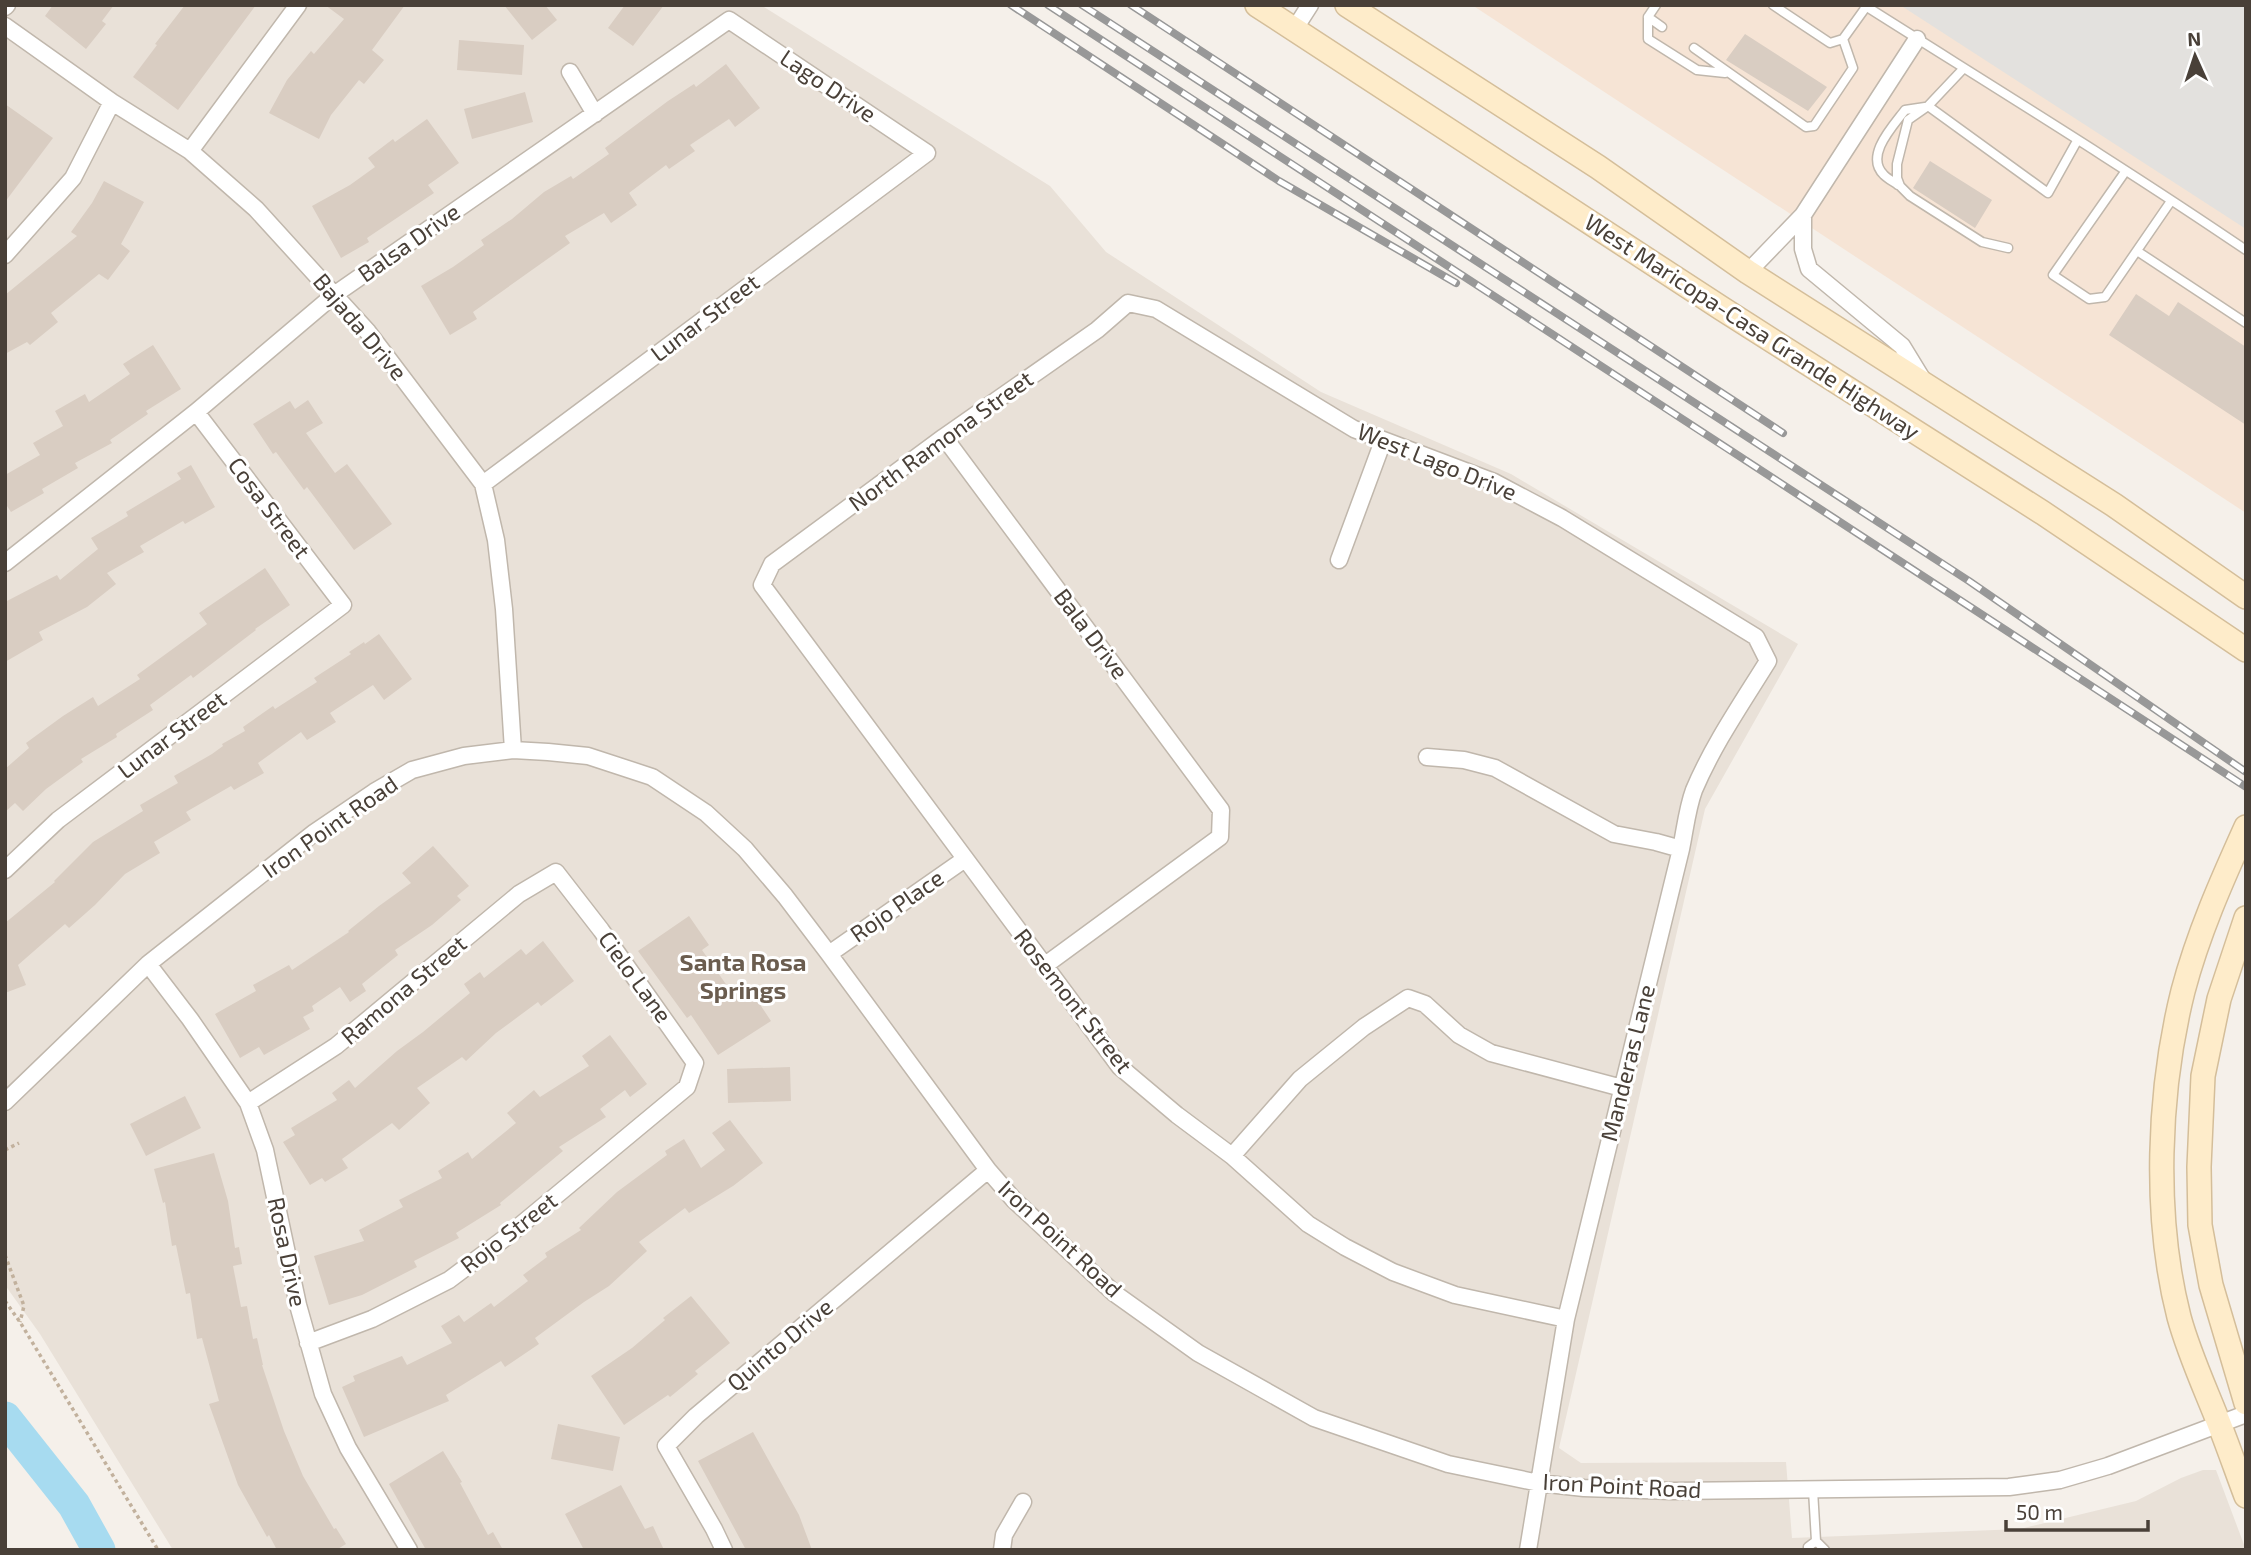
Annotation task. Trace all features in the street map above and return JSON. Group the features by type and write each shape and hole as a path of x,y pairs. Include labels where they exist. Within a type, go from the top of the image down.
{"main road":[{"name":"West Maricopa-Casa Grande Highway","path":"1256,5 1721,309 2043,513 2246,650"},
{"name":"West Maricopa-Casa Grande Highway","path":"1347,5 1598,167 1748,272 2114,505 2246,597"},
{"path":"2246,827 2212,903 2183,989 2166,1072 2162,1195 2167,1254 2179,1317 2246,1496"},
{"path":"2246,918 2219,999 2203,1076 2199,1167 2200,1225 2211,1285 2246,1403"}],"street":[{"path":"190,152 298,5"},
{"path":"1294,30 1310,5"},
{"name":"Balsa Drive","path":"5,564 196,412 334,295 729,20"},
{"name":"Lago Drive","path":"729,20 927,153"},
{"name":"Bajada Drive","path":"5,26 112,102 190,152 256,209 368,332 483,484 496,540 504,609 513,750"},
{"path":"1748,272 1803,215 1917,39"},
{"path":"570,72 595,114"},
{"path":"5,255 73,178 112,102"},
{"name":"Lunar Street","path":"483,484 927,153"},
{"path":"1803,215 1802,248 1810,269 1902,346 1926,385"},
{"name":"North Ramona Street","path":"762,585 772,564 1097,330 1128,303"},
{"name":"West Lago Drive","path":"1128,303 1156,309 1354,429 1494,482 1562,518 1756,638 1768,661"},
{"name":"Cosa Street","path":"196,412 343,605"},
{"name":"Bala Drive","path":"944,438 1221,810 1220,837 1044,966"},
{"path":"1339,560 1383,441"},
{"name":"Rosemont Street","path":"762,585 1120,1067 1177,1115 1233,1156 1308,1224 1345,1247 1393,1272 1455,1295 1566,1320"},
{"name":"Lunar Street","path":"5,870 58,820 343,605"},
{"name":"Manderas Lane","path":"1528,1550 1566,1320 1681,849 1686,818 1694,792 1711,755 1768,661"},
{"name":"Iron Point Road","path":"5,1102 148,964 315,832 374,792 412,770 464,756 513,750 587,756 652,777 706,813 745,849 829,954 988,1170 1014,1200 1114,1293 1198,1353 1314,1418 1448,1464 1539,1483 1584,1488 1672,1491 2009,1487 2060,1480 2108,1466 2246,1414"},
{"path":"1427,757 1464,760 1495,768 1614,834 1681,849"},
{"name":"Rojo Place","path":"829,954 965,859"},
{"name":"Cielo Lane","path":"556,872 601,929 695,1062 687,1087"},
{"name":"Ramona Street","path":"248,1103 336,1046 519,894 556,872"},
{"name":"Rosa Drive","path":"148,964 248,1103 265,1150 308,1343 324,1394 348,1448 409,1550"},
{"path":"1233,1156 1300,1079 1364,1027 1408,998 1425,1004 1459,1035 1491,1053 1622,1088"},
{"name":"Rojo Street","path":"308,1343 372,1318 449,1280 505,1238 687,1087"},
{"name":"Quinto Drive","path":"724,1550 666,1446 696,1416 988,1170"},
{"path":"1002,1550 1004,1535 1023,1502"}],"lane":[{"path":"1656,5 1648,17 1648,39 1697,70 1728,74"},
{"path":"1773,5 1830,43 1843,39 1865,6 2035,112 2077,142 2246,250"},
{"path":"1648,17 1662,27"},
{"path":"1694,48 1806,127 1814,126 1853,68 1843,39"},
{"path":"1900,187 1896,164 1908,120 1928,106 1963,69"},
{"path":"2008,248 1982,242 1883,175 1878,167 1877,156 1883,141 1905,110 1928,106 2048,193 2077,142"},
{"path":"2125,172 2053,275 2089,299 2105,297 2171,201"},
{"path":"2137,251 2246,323"},
{"path":"1813,1490 1816,1541 1825,1550"},
{"path":"1808,1550 1816,1541"}],"path":[{"path":"5,1150 19,1143"},
{"path":"5,1255 24,1306 20,1322"},
{"path":"5,1301 158,1550"}],"shaded area":[{"path":"5,5 761,5 1050,186 1106,252 1321,392 1511,474 1798,644 1705,809 1559,1448 1581,1463 1786,1462 1792,1538 2020,1529 2136,1501 2181,1478 2203,1470 2216,1470 2246,1550 173,1550 40,1334 5,1285"},
{"path":"1472,5 2246,5 2246,513"},
{"path":"1900,5 2246,5 2246,229"}],"building":[{"path":"53,5 114,5 102,21 106,24 86,49 45,16"},
{"path":"185,5 256,5 178,110 133,77"},
{"path":"325,5 405,5 372,50 384,60 364,84 359,80 331,115 319,139 269,113 287,80 311,51 314,54 344,19"},
{"path":"504,5 545,5 557,20 532,40"},
{"path":"625,5 664,5 633,46 608,28"},
{"path":"1745,34 1827,87 1808,111 1726,60"},
{"path":"459,40 524,45 522,75 457,70"},
{"path":"726,64 760,108 735,127 729,119 690,145 695,151 669,169 666,165 629,193 637,205 611,223 604,213 565,236 570,243 473,312 477,319 450,335 421,286 484,245 481,240 544,192 571,176 573,179 609,154 605,148 668,101 694,84 696,87"},
{"path":"525,92 533,122 472,139 464,109"},
{"path":"5,104 53,138 5,202"},
{"path":"427,119 459,163 428,185 434,193 367,238 369,242 341,258 312,206 350,185 375,167 368,158"},
{"path":"1930,161 1992,200 1975,228 1913,188"},
{"path":"104,181 144,202 121,244 130,251 108,280 99,274 51,313 58,322 30,345 27,342 5,354 5,295 77,236 71,232"},
{"path":"2136,294 2169,316 2178,302 2246,347 2246,425 2109,335"},
{"path":"153,345 181,389 146,411 148,414 110,440 112,443 75,463 78,468 42,489 44,493 11,512 5,503 5,475 40,455 33,443 63,426 55,411 85,394 89,402 130,374 123,364"},
{"path":"308,400 323,423 306,433 335,473 347,464 392,524 354,550 307,487 304,490 276,452 273,454 253,424 290,401 295,409"},
{"path":"191,465 215,507 185,524 183,521 140,546 144,552 107,573 116,584 87,607 39,632 43,640 5,662 5,602 57,575 60,580 98,549 91,538 128,516 126,512 181,479 177,473"},
{"path":"265,568 290,605 193,678 191,675 150,705 153,710 81,759 83,762 46,789 23,811 15,803 5,812 5,769 29,748 26,743 93,697 98,706 140,679 137,675 207,624 199,613"},
{"path":"379,634 412,679 384,700 373,685 330,713 336,722 307,740 301,732 258,763 264,773 234,790 231,786 186,812 191,820 154,842 160,853 125,874 69,928 65,924 18,965 26,985 5,993 5,923 55,882 93,842 143,811 140,805 178,783 174,776 245,731 243,727 273,706 275,709 317,682 314,678"},
{"path":"433,846 469,886 457,896 461,900 432,925 395,950 398,955 362,984 366,991 350,1002 340,987 312,1006 314,1011 303,1017 310,1029 264,1055 259,1047 240,1058 215,1014 256,991 253,985 289,965 292,970 349,932 411,883 402,873"},
{"path":"689,916 709,945 702,950 737,1000 751,991 771,1021 718,1055 691,1015 687,1018 638,951"},
{"path":"543,941 574,981 541,1006 538,1002 496,1033 466,1061 462,1057 417,1088 430,1103 399,1130 392,1123 342,1159 348,1168 325,1182 322,1178 310,1185 283,1142 295,1135 291,1128 337,1100 332,1093 349,1080 355,1088 423,1032 470,993 464,984 480,972 484,978 521,949 526,955"},
{"path":"610,1035 647,1084 630,1097 625,1090 600,1109 606,1117 559,1147 563,1151 500,1203 501,1205 456,1233 459,1238 414,1261 417,1267 362,1295 329,1305 314,1256 364,1241 359,1230 403,1207 399,1200 442,1178 438,1171 468,1152 472,1159 516,1123 507,1113 534,1090 540,1097 589,1066 582,1056"},
{"path":"790,1067 791,1101 728,1103 727,1069"},
{"path":"185,1096 201,1128 146,1156 130,1124"},
{"path":"730,1120 763,1163 733,1186 689,1213 685,1208 639,1242 647,1251 609,1286 535,1338 539,1344 505,1367 501,1361 446,1395 449,1401 364,1437 342,1387 355,1381 353,1376 402,1356 407,1365 452,1343 441,1326 459,1315 464,1322 491,1303 494,1307 528,1281 523,1275 547,1257 545,1253 581,1230 579,1228 617,1192 667,1155 665,1151 684,1139 701,1168 725,1150 712,1133"},
{"path":"214,1153 228,1201 235,1248 239,1247 242,1264 233,1266 241,1307 247,1306 253,1339 257,1338 262,1365 284,1431 303,1476 334,1529 336,1528 346,1544 336,1550 277,1550 238,1485 209,1404 219,1401 202,1338 197,1339 190,1293 186,1294 176,1245 172,1246 165,1202 163,1203 154,1169"},
{"path":"691,1296 730,1343 695,1371 698,1374 670,1397 668,1395 624,1425 591,1376 632,1348"},
{"path":"558,1424 620,1437 613,1471 551,1459"},
{"path":"753,1432 799,1515 812,1550 746,1550 698,1461"},
{"path":"443,1451 462,1482 460,1483 488,1535 493,1532 503,1550 426,1550 389,1484"},
{"path":"621,1485 645,1529 653,1526 664,1550 584,1550 565,1514"}],"waterway":[{"path":"5,1418 74,1505 99,1550"}],"railway":[{"path":"1011,5 1279,181 1456,283"},
{"path":"1048,5 2246,787"},
{"path":"1082,5 1969,581 2246,772"},
{"path":"1131,5 1783,433"}],"district":[{"name":"Santa Rosa Springs","path":"743,977"}]}
